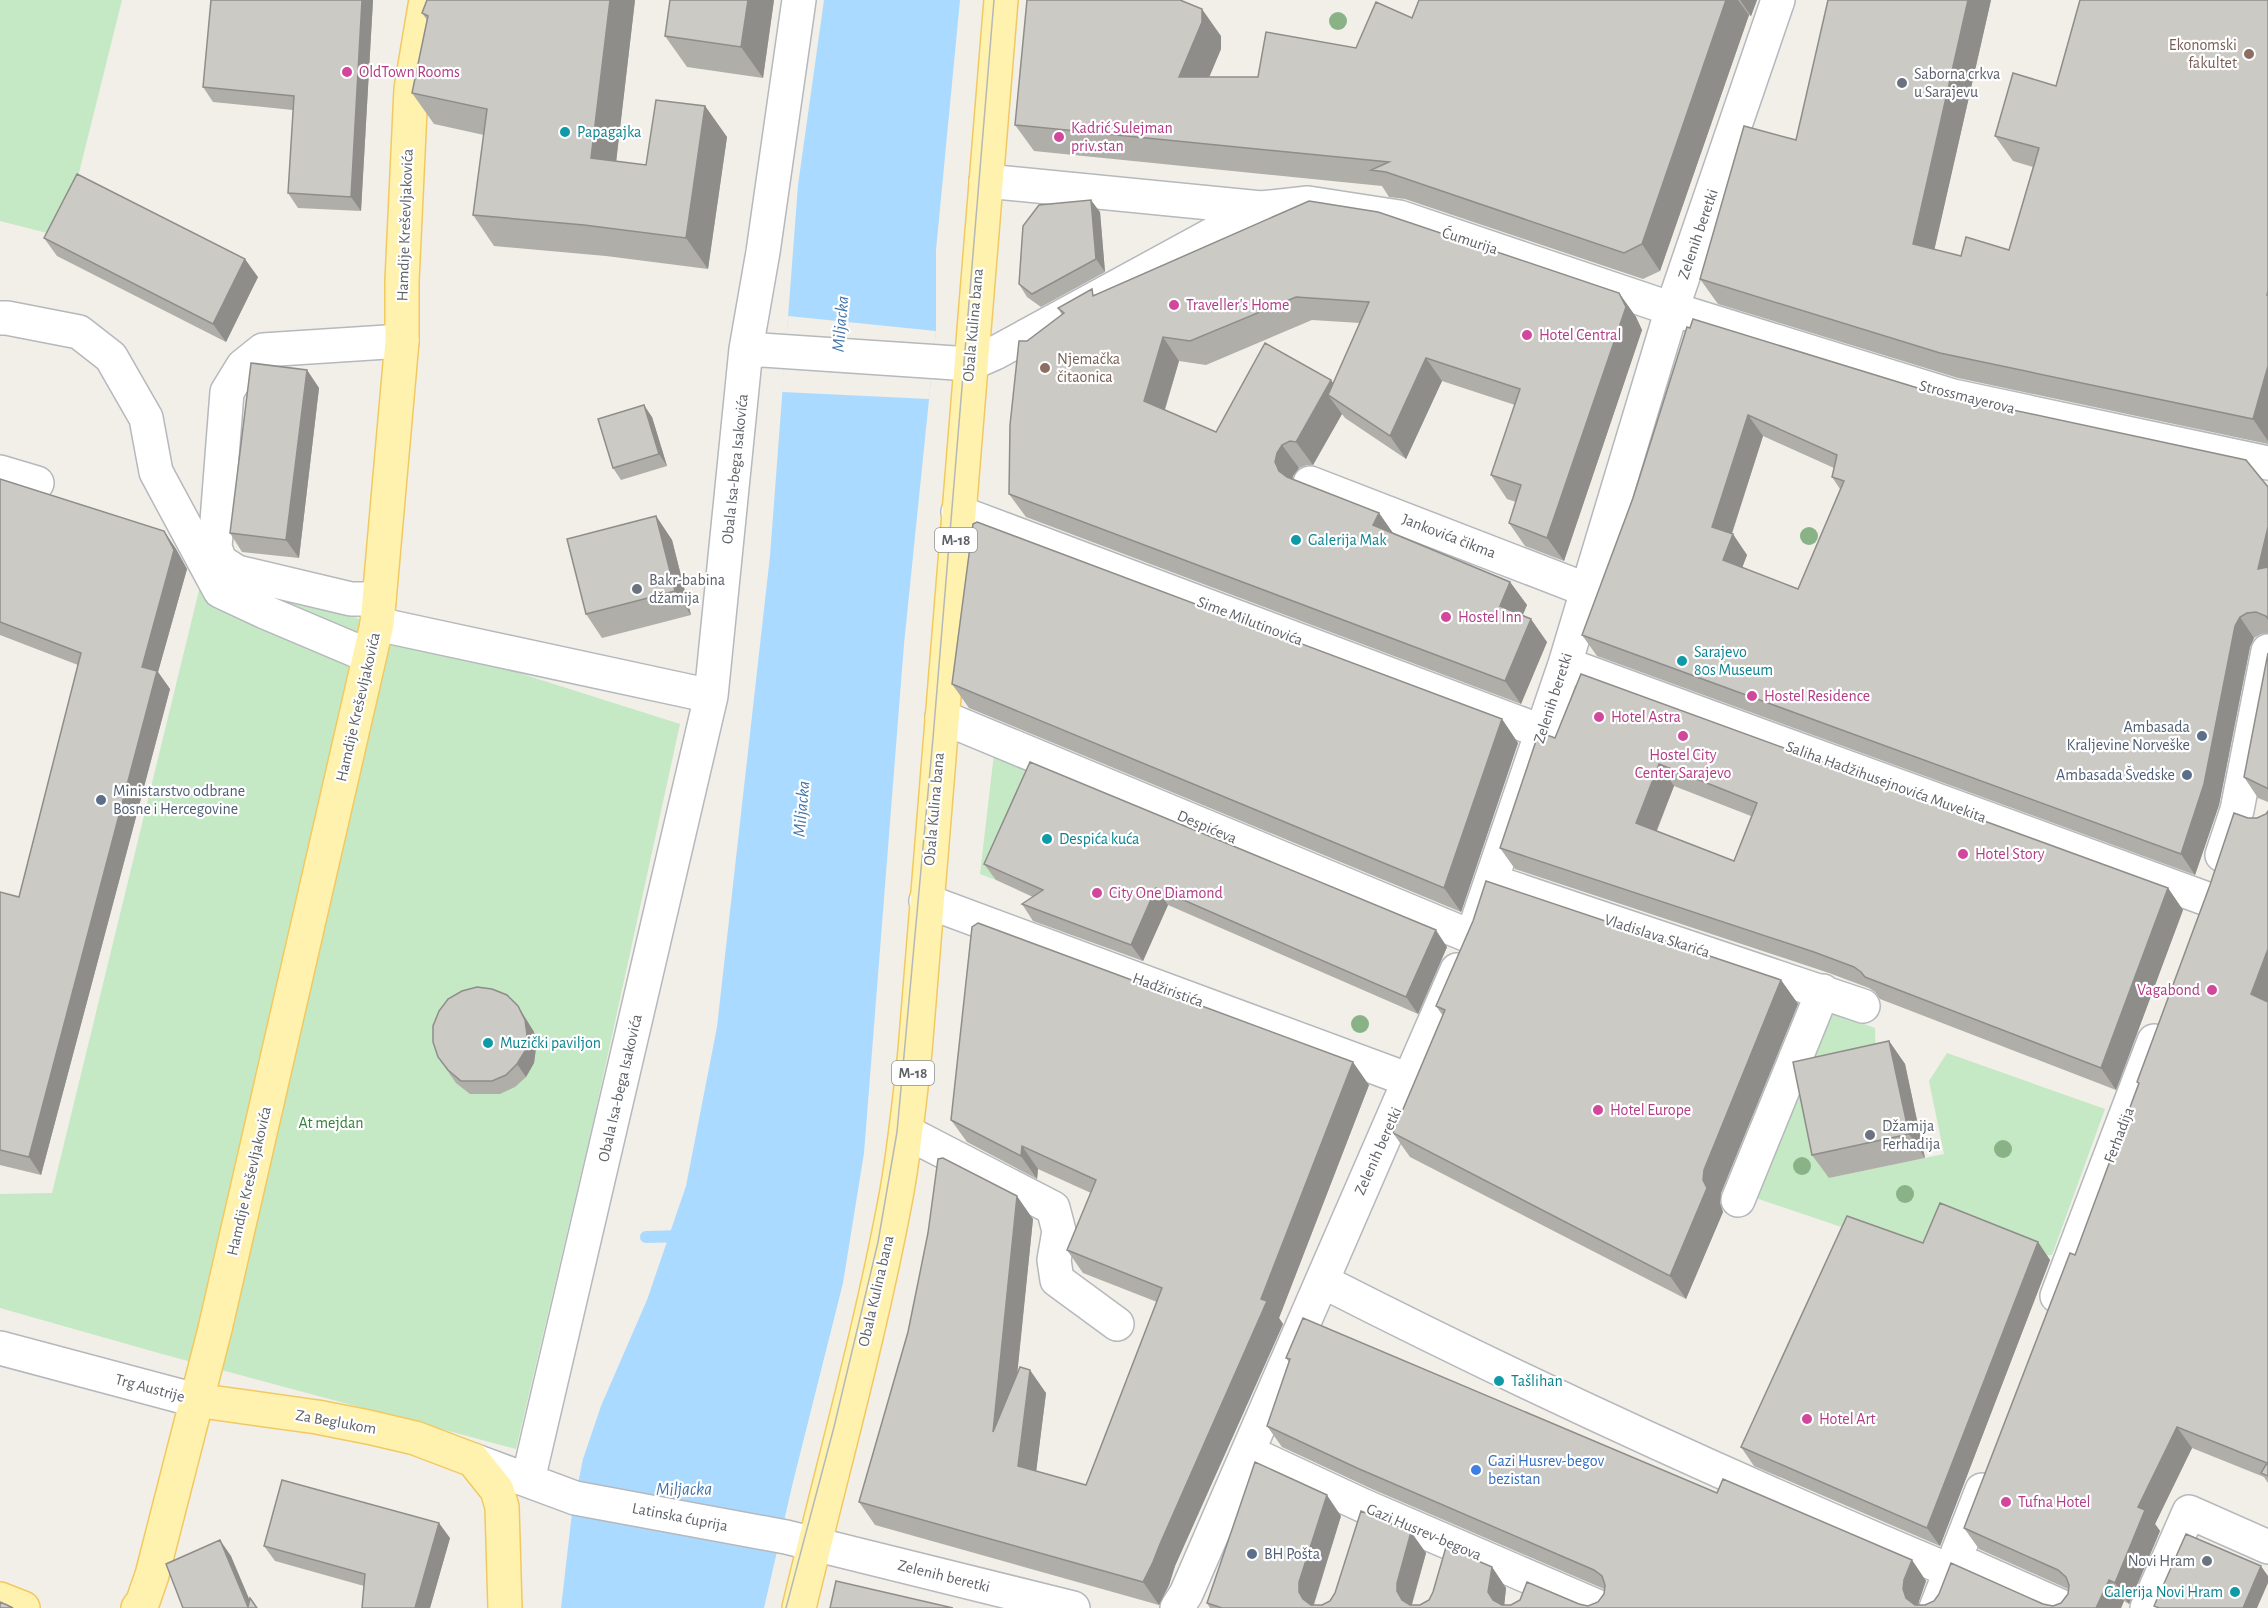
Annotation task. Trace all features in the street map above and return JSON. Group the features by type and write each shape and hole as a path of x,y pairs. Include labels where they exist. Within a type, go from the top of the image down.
{"main road":[{"name":"Hamdije Kreševljakovića","path":"195,1400 215,1329 378,611 402,341 402,281 411,89 426,0"},
{"name":"Obala Kulina bana","path":"799,1608 800,1541 844,1432 887,1244 906,1132 915,1051 1001,0"},
{"name":"Za Beglukom","path":"195,1400 317,1417 368,1427 415,1438 473,1460"},
{"name":"Trg Austrije","path":"152,1575 195,1400"},
{"path":"473,1460 497,1490 502,1507 505,1608"},
{"path":"138,1608 143,1601 152,1575"},
{"path":"152,1575 156,1608"},
{"path":"0,1599 23,1608"}],"street":[{"name":"Obala Isa-bega Isakovića","path":"528,1480 711,696 746,349 763,252 799,0"},
{"name":"Zelenih beretki","path":"1177,1608 1186,1594 1472,937 1565,664 1672,309 1778,0"},
{"name":"Ćumurija","path":"986,182 1261,208 1308,203 1400,218 1672,309"},
{"name":"Ćumurija","path":"746,349 970,364 995,353 1261,208"},
{"name":"Strossmayerova","path":"1672,309 1953,396 2268,463"},
{"path":"0,318 79,332 111,357 146,418 156,472 220,591 369,656"},
{"path":"402,341 263,350 243,366 227,392 215,547 220,561 237,572 351,599 378,611 711,696"},
{"path":"0,472 37,483"},
{"name":"Jankovića čikma","path":"1310,483 1587,590"},
{"name":"Sime Milutinovića","path":"958,512 980,518 1542,732"},
{"path":"2195,931 2237,810 2268,651"},
{"name":"Saliha Hadžihusejnovića Muvekita","path":"1565,664 2207,899"},
{"name":"Despićeva","path":"942,717 1472,937"},
{"path":"2237,810 2268,821"},
{"name":"Vladislava Skarića","path":"1491,881 1863,1006"},
{"name":"Hadžiristića","path":"926,901 1409,1080"},
{"path":"1738,1200 1823,992"},
{"name":"Ferhadija","path":"2045,1327 2163,1018"},
{"path":"906,1132 1053,1208 1059,1231 1054,1260 1057,1280 1117,1324"},
{"path":"1322,1281 1563,1399 1760,1490 2065,1608"},
{"name":"Trg Austrije","path":"0,1348 195,1400"},
{"name":"Gazi Husrev-begova","path":"1248,1452 1360,1520 1449,1541 1525,1593 1601,1608"},
{"name":"Latinska ćuprija","path":"473,1460 575,1498 800,1541"},
{"path":"1936,1608 1994,1460"},
{"path":"2146,1608 2189,1512 2268,1547"},
{"name":"Zelenih beretki","path":"800,1541 1002,1599 1073,1608"},
{"path":"1439,1575 1449,1541"}],"green space":[{"path":"0,0 122,0 63,237 0,221"},
{"name":"At mejdan","path":"203,574 345,613 389,632 680,724 594,1118 516,1449 0,1308 0,1194 52,1193"},
{"path":"994,754 1043,775 996,880 980,874"},
{"path":"1822,1009 1875,1028 1876,1071 1829,1178 1944,1154 1929,1081 1947,1053 2105,1109 2052,1255 1936,1259 1747,1195"}],"water":[{"name":"Miljacka","path":"824,0 960,0 936,250 936,331 904,644 864,1153 843,1283 764,1608 561,1608 572,1513 583,1459 601,1406 647,1300 686,1186 717,1027 770,556 798,185"}],"pier":[{"path":"788,316 936,331 929,399 782,392"}],"building":[{"path":"211,0 362,0 351,197 288,193 294,96 203,87"},
{"name":"Papagajka","path":"427,0 610,0 591,158 646,165 656,100 705,106 686,238 584,225 473,215 487,109 412,93 428,16 422,13"},
{"path":"670,0 748,0 741,47 665,36"},
{"path":"1027,0 1180,0 1202,9 1202,22 1179,77 1258,77 1266,32 1356,48 1376,2 1412,18 1419,0 1726,0 1642,244 1624,253 1386,172 1371,170 1389,162 1015,125"},
{"path":"1828,0 1968,0 1913,244 1961,256 1966,237 2009,250 2039,148 1995,136 2013,73 2056,86 2080,0 2268,0 2268,366 2253,419 1940,353 1700,279 1744,126 1796,140"},
{"path":"77,174 245,259 213,324 44,238"},
{"path":"1091,200 1096,259 1032,294 1019,284 1023,226 1039,205"},
{"path":"1309,201 1378,212 1619,293 1626,307 1547,538 1509,523 1521,485 1491,475 1520,389 1426,358 1390,436 1328,395 1369,302 1296,297 1190,341 1163,337 1144,401 1216,432 1265,343 1331,380 1296,442 1290,441 1282,445 1277,453 1275,462 1279,471 1287,477 1379,513 1373,525 1510,582 1500,606 1531,619 1505,681 1009,494 1010,425 1019,341 1027,341 1064,313 1058,308 1092,289 1093,296"},
{"path":"1693,319 1934,393 2246,460 2268,487 2268,527 2258,569 2268,567 2268,619 2256,612 2247,613 2240,617 2235,626 2204,784 2181,854 1582,635 1633,498 1687,327 1690,328","holes":["1748,415 1837,455 1832,477 1844,481 1798,589 1723,560 1733,534 1712,527"]},
{"path":"251,363 307,370 286,540 230,533"},
{"path":"644,405 659,454 613,468 598,419"},
{"name":"Ministarstvo odbrane Bosne i Hercegovine","path":"0,479 164,531 174,550 142,667 157,671 29,1157 0,1150 0,892 19,897 81,653 0,622"},
{"path":"656,516 675,591 586,614 567,539"},
{"path":"977,522 1502,719 1444,888 952,684 973,524"},
{"path":"2268,653 2268,789 2244,777"},
{"path":"1581,674 2168,888 2101,1068 1865,977 1854,967 1814,952 1500,848 1539,732 1555,738","holes":["1659,764 1757,803 1734,861 1636,823"]},
{"path":"1030,762 1436,930 1406,997 1156,888 1131,945 1022,904 1043,890 984,864"},
{"path":"2268,811 2268,949 2251,994 2268,1002 2268,1476 2261,1473 2267,1463 2177,1427 2138,1507 2145,1510 2115,1583 2109,1580 2096,1608 1222,1608 1207,1603 1255,1462 1327,1495 1299,1582 1299,1592 1303,1599 1311,1605 1322,1605 1330,1601 1335,1593 1361,1511 1411,1532 1397,1583 1397,1591 1402,1600 1410,1605 1420,1605 1429,1600 1446,1547 1492,1567 1488,1592 1493,1600 1502,1605 1511,1605 1520,1600 1527,1582 1588,1606 1598,1602 1604,1594 1605,1585 1602,1576 1594,1570 1357,1468 1267,1426 1290,1359 1286,1358 1303,1318 1717,1493 1723,1479 1912,1560 1903,1589 1906,1598 1915,1605 1925,1605 1934,1601 1951,1563 2043,1604 2053,1606 2061,1603 2068,1594 2069,1585 2066,1577 2058,1570 1964,1528 2070,1253 2075,1255 2139,1083 2137,1082 2210,885 2234,813 2248,818 2257,818"},
{"name":"Hotel Europe","path":"1486,881 1781,980 1704,1170 1703,1180 1707,1188 1670,1276 1393,1133 1445,1010 1436,1006 1473,921"},
{"path":"978,923 1353,1062 1261,1299 1267,1301 1143,1582 859,1502 908,1332 928,1233 938,1159 943,1158 1017,1196 993,1432 1020,1367 1030,1370 1018,1466 1086,1485 1162,1288 1067,1250 1096,1180 1022,1146 1021,1156 951,1120 972,927"},
{"name":"Muzički paviljon","path":"477,987 492,989 507,995 518,1006 525,1020 527,1035 525,1051 506,1075 492,1081 461,1081 438,1057 433,1042 433,1026 439,1011 448,999 462,991"},
{"name":"Džamija Ferhadija","path":"1889,1041 1909,1134 1812,1155 1793,1062"},
{"path":"1940,1203 2038,1242 1927,1528 1741,1447 1847,1216 1923,1243"},
{"path":"282,1480 439,1523 415,1608 362,1608 365,1574 264,1546"},
{"name":"Novi Hram","path":"2186,1534 2261,1566 2243,1608 2159,1608 2154,1606"},
{"path":"220,1540 248,1607 250,1598 257,1608 183,1608 166,1564"},
{"path":"836,1581 953,1608 830,1608"},
{"path":"0,1602 7,1605 13,1608 0,1608"}],"waterway":[{"path":"646,1237 683,1236"}],"tram line":[{"path":"786,1608 834,1427 878,1242 897,1132 933,738 994,0"}],"place":[{"name":"Ekonomski fakultet","path":"2249,54"},
{"name":"OldTown Rooms","path":"347,72"},
{"name":"Saborna crkva u Sarajevu","path":"1902,83"},
{"name":"Papagajka","path":"565,132"},
{"name":"Kadrić Sulejman priv.stan","path":"1059,137"},
{"name":"Traveller's Home","path":"1174,305"},
{"name":"Hotel Central","path":"1527,335"},
{"name":"Njemačka čitaonica","path":"1045,368"},
{"name":"Galerija Mak","path":"1296,540"},
{"name":"Bakr-babina džamija","path":"637,589"},
{"name":"Hostel Inn","path":"1446,617"},
{"name":"Sarajevo 80s Museum","path":"1682,661"},
{"name":"Hostel Residence","path":"1752,696"},
{"name":"Hotel Astra","path":"1599,717"},
{"name":"Hostel City Center Sarajevo","path":"1683,736"},
{"name":"Ambasada Kraljevine Norveške","path":"2202,736"},
{"name":"Ambasada Švedske","path":"2187,775"},
{"name":"Ministarstvo odbrane Bosne i Hercegovine","path":"101,800"},
{"name":"Despića kuća","path":"1047,839"},
{"name":"Hotel Story","path":"1963,854"},
{"name":"City One Diamond","path":"1097,893"},
{"name":"Vagabond","path":"2212,990"},
{"name":"Muzički paviljon","path":"488,1043"},
{"name":"Hotel Europe","path":"1598,1110"},
{"name":"Džamija Ferhadija","path":"1870,1135"},
{"name":"Tašlihan","path":"1499,1381"},
{"name":"Hotel Art","path":"1807,1419"},
{"name":"Gazi Husrev-begov bezistan","path":"1476,1470"},
{"name":"Tufna Hotel","path":"2006,1502"},
{"name":"BH Pošta","path":"1252,1554"},
{"name":"Novi Hram","path":"2207,1561"},
{"name":"Galerija Novi Hram","path":"2235,1592"}]}
